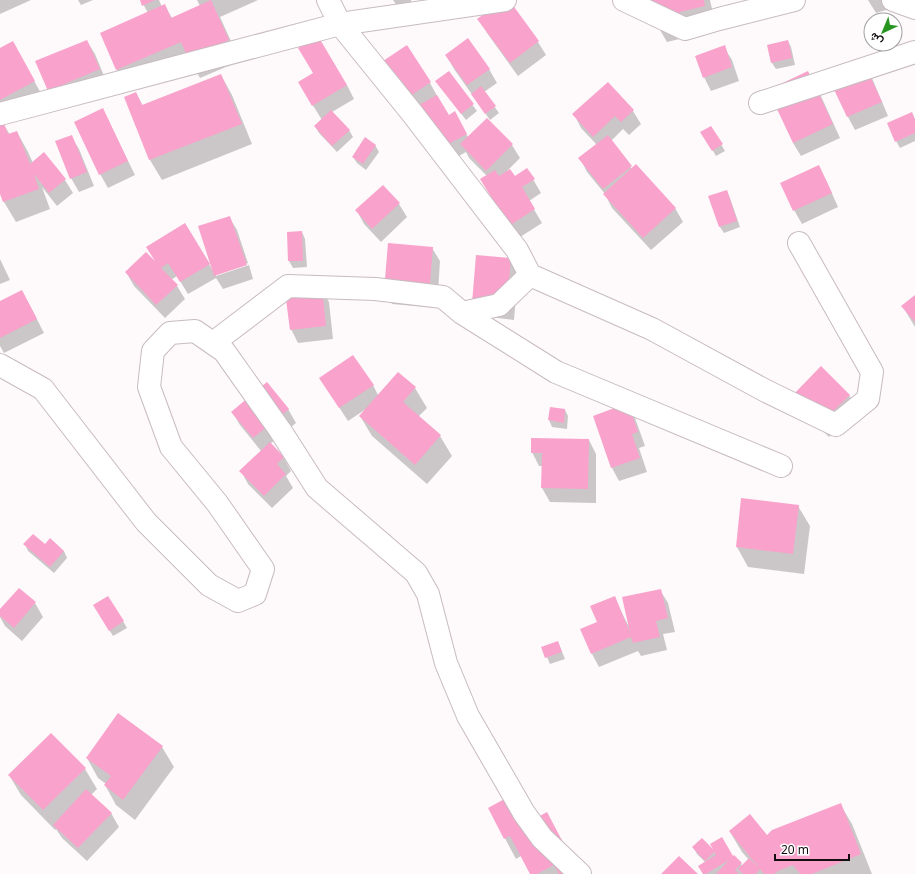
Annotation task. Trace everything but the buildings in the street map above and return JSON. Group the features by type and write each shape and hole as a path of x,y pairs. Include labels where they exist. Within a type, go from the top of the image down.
{"street":[{"path":"328,0 340,24 412,113 517,250 530,275 652,329 766,391 836,425 868,399 872,372 799,243"},
{"path":"0,114 340,24 505,0"},
{"path":"624,0 685,29 794,0"},
{"path":"893,0 915,8"},
{"path":"760,103 915,52"},
{"path":"462,312 499,305 530,275"},
{"path":"213,343 288,286 375,289 443,297 462,312 556,372 781,466"},
{"path":"0,365 43,389 146,522 209,585 238,601 255,594 263,569 217,503 171,447 149,387 153,351 170,333 195,330 224,351 280,430 317,488 416,573 428,594 446,663 468,716 524,813 537,832 562,859 580,874"}]}
